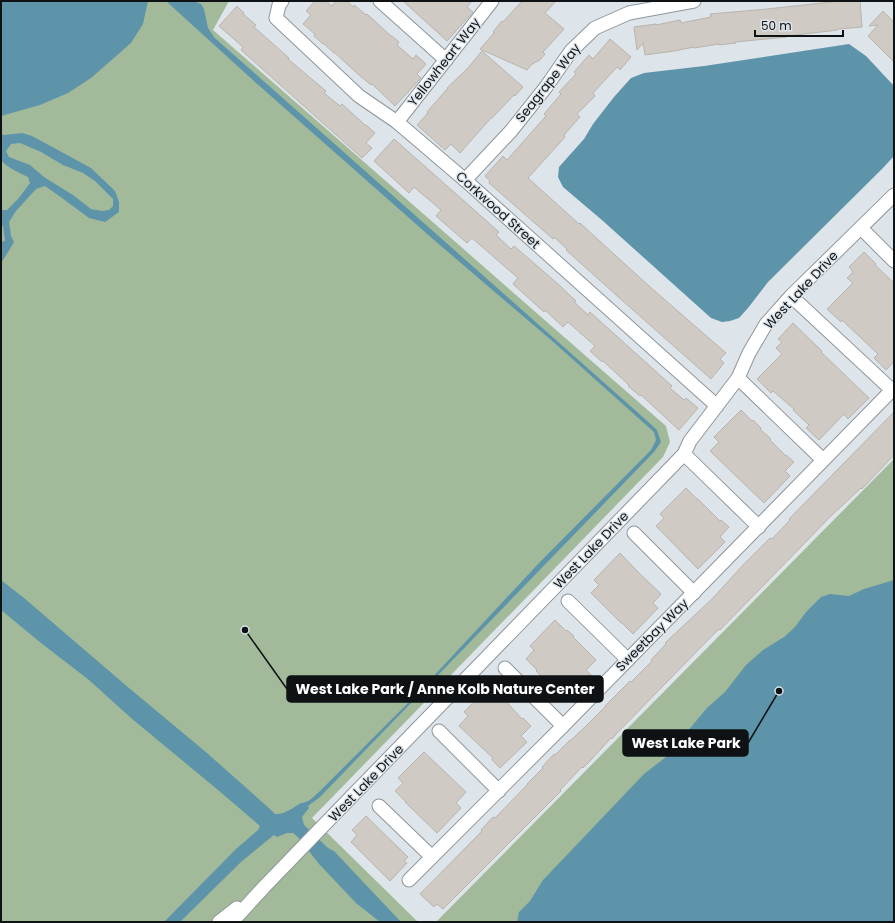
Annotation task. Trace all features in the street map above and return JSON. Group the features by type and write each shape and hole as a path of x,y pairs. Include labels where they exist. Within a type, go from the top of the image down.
{"street":[{"name":"Corkwood Street","path":"282,1 279,5 276,18 359,96 397,122 465,180 717,406"},
{"path":"380,1 446,60"},
{"name":"Yellowheart Way","path":"397,122 492,1"},
{"name":"Seagrape Way","path":"465,180 511,131 546,86 571,50 595,28 629,12 694,1"},
{"name":"West Lake Drive","path":"232,922 264,887 684,454 690,441 738,378 749,353 766,324 791,296 894,195"},
{"path":"861,228 894,261"},
{"path":"791,296 893,390"},
{"path":"738,378 823,460"},
{"name":"Sweetbay Way","path":"409,880 499,791 893,390"},
{"path":"684,454 759,527"},
{"path":"634,533 694,593"},
{"path":"568,601 628,660"},
{"path":"505,668 563,726"},
{"path":"439,731 499,791"},
{"path":"379,806 432,857"},
{"name":"West Lake Drive","path":"219,922 264,887"}],"green space":[{"path":"1,1 229,1 213,30 666,426 670,442 663,457 312,818 418,922 1,922","holes":["214,37 657,433 208,38"]},
{"path":"894,459 894,922 436,922"}],"water":[{"path":"1,1 148,1 143,24 131,43 91,78 68,93 40,105 1,116"},
{"path":"166,1 193,1 201,4 204,9 208,28 214,37 645,419 657,430 661,442 654,452 320,797 308,806 309,808 302,817 304,825 328,848 334,851 401,922 380,922 356,903 319,864 298,837 293,833 287,833 277,837 274,835 241,862 180,922 164,922 236,849 258,830 260,826 131,718 89,680 1,610 1,580 207,753 275,814 278,814 301,803 309,801 417,694 538,564 651,450 656,440 654,432 551,340 434,240 255,82"},
{"path":"849,44 866,56 894,86 894,156 768,282 739,318 722,322 711,318 563,187 558,177 559,167 584,139 593,124 631,78 644,73 704,66"},
{"path":"22,133 32,136 91,168 115,191 119,202 119,212 105,222 89,218 45,186 36,189 16,211 9,222 11,236 14,242 1,263 1,242 5,241 3,226 1,225 1,210 7,210 18,199 30,183 28,177 3,163 1,160 1,134","holes":["20,143 41,152 63,165 83,173 95,181 113,199 113,206 109,210 102,211 91,209 73,195 44,177 30,165 9,157 6,151 11,144"]},
{"path":"894,580 894,922 517,922 519,912 530,901 543,880 644,774 666,757 707,708 725,692 746,665 763,650 784,637 795,627 806,612 821,597 830,594 849,596 864,589"}],"building":[{"path":"315,1 326,1 332,6 336,1 347,1 353,7 354,5 366,15 367,14 399,42 397,45 413,59 416,55 426,64 417,74 421,78 395,106 372,84 371,85 314,36 315,34 303,24 311,15 306,11"},
{"path":"403,1 472,1 467,7 473,12 447,41"},
{"path":"522,1 556,1 545,13 564,29 543,52 545,54 540,60 532,64 527,70 480,49 502,21 503,22"},
{"path":"840,1 860,1 862,27 694,47 645,55 643,43 637,50 634,27 656,25 680,20 681,23 711,17 710,14"},
{"path":"237,6 244,13 243,14 256,25 254,27 289,58 288,59 326,91 324,93 340,106 342,104 375,133 366,143 372,148 362,158 241,50 243,47 219,26"},
{"path":"883,11 894,22 894,62 868,36 878,25 869,26"},
{"path":"610,39 631,57 620,70 617,67 593,93 595,96 577,114 580,117 564,135 565,137 528,178 726,353 720,359 724,363 711,379 566,250 567,249 554,237 553,239 489,183 490,181 485,176 503,156 507,160 546,116 544,114 561,94 559,92 576,74 574,72 589,55 593,59"},
{"path":"482,51 523,87 491,118 460,153 451,144 445,150 417,125 447,88 467,69"},
{"path":"394,139 499,232 496,235 511,249 514,246 558,284 588,315 590,312 672,386 670,388 684,400 686,398 698,408 679,430 590,351 595,346 568,322 563,327 545,310 544,312 513,284 518,278 472,238 467,243 436,216 441,210 414,187 409,193 374,161"},
{"path":"864,252 894,283 894,362 886,370 874,358 878,354 842,320 841,322 827,309 853,283 847,278 853,272 849,267"},
{"path":"793,323 869,398 848,419 844,414 819,440 806,428 809,425 793,410 794,409 773,391 771,393 757,379 782,354 776,348 782,342 778,339"},
{"path":"741,410 761,428 760,429 786,456 794,462 785,471 790,476 764,503 710,451 719,442 714,437"},
{"path":"894,412 894,455 862,489 861,488 829,518 443,909 437,904 434,907 420,894 482,831 481,830 493,817 495,818 527,785 554,754 555,755 584,728 652,661 651,660 666,644 665,643 713,598 770,538 772,539 790,520 789,519"},
{"path":"686,488 720,521 721,520 729,527 720,537 725,542 698,569 656,526 664,518 660,514"},
{"path":"620,553 661,594 653,603 658,608 633,634 591,593 599,585 594,580"},
{"path":"555,620 566,631 567,630 574,636 573,637 596,660 586,670 592,676 568,700 544,679 526,659 534,650 530,646"},
{"path":"489,686 531,726 521,736 527,742 500,768 492,760 493,758 459,726 468,716 464,712"},
{"path":"424,752 466,792 456,803 461,808 437,833 395,791 403,783 398,778"},
{"path":"366,816 408,857 404,861 407,863 390,881 351,842 357,835 352,830"}],"place":[{"name":"West Lake Park / Anne Kolb Nature Center","path":"245,630"},
{"name":"West Lake Park","path":"779,691"}]}
